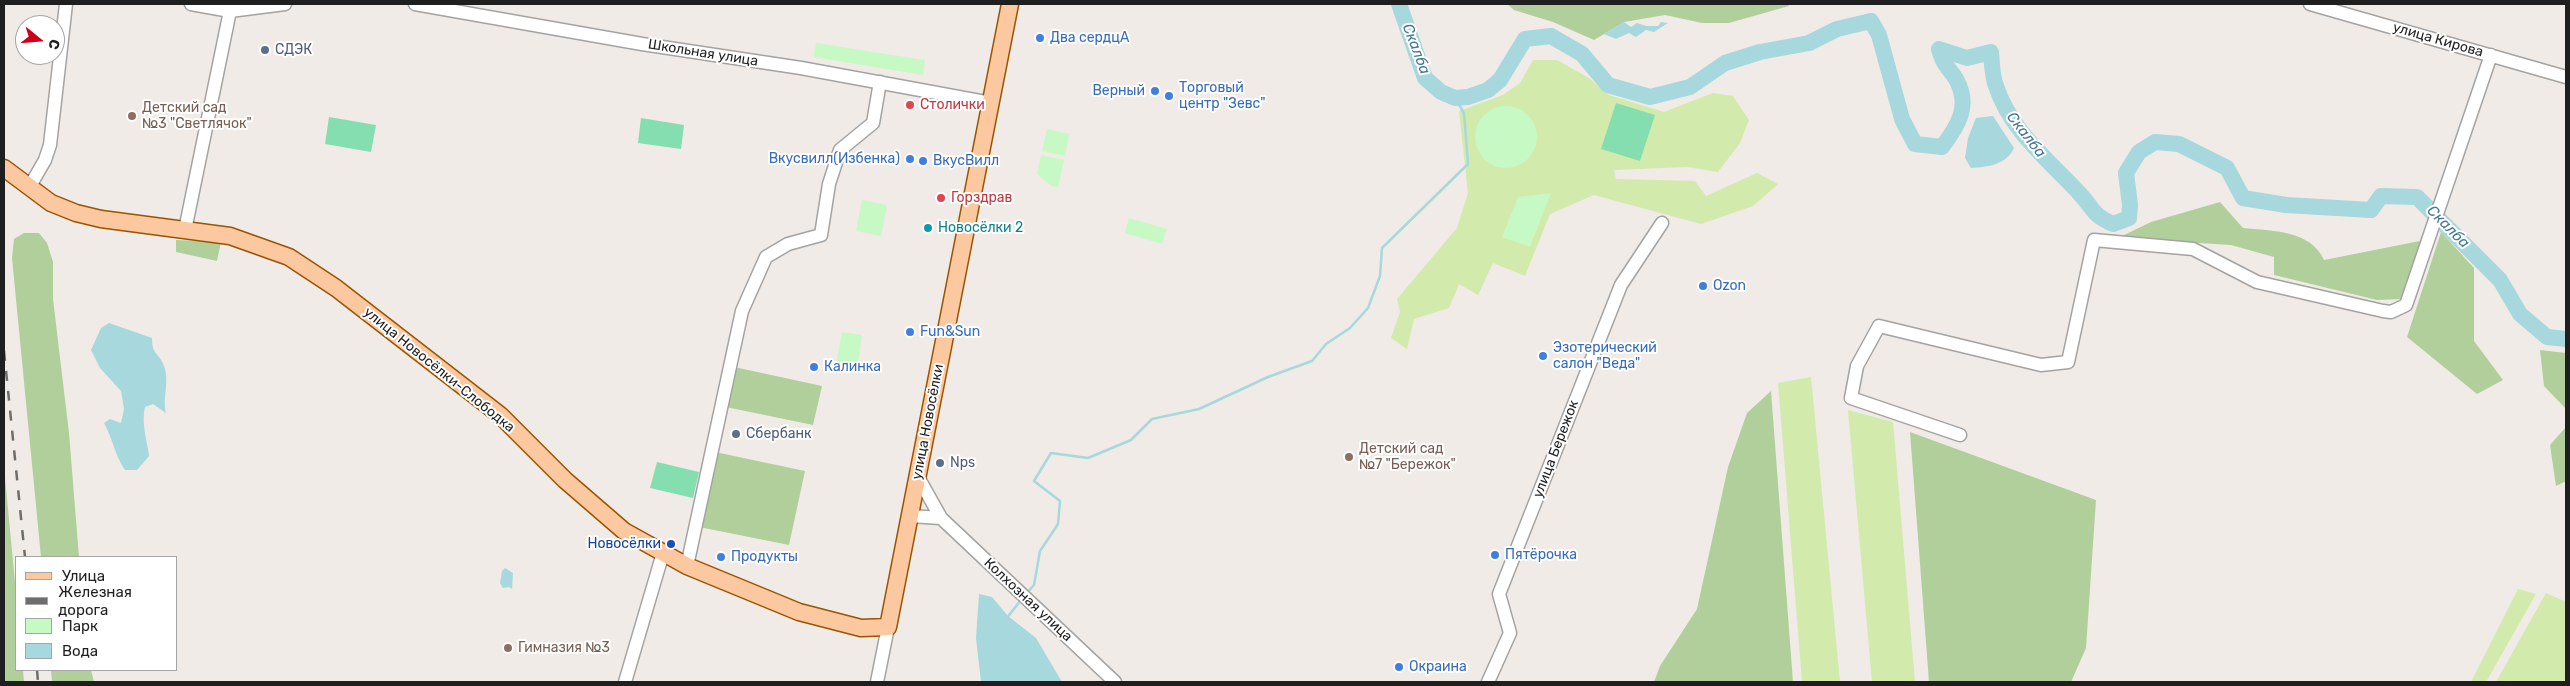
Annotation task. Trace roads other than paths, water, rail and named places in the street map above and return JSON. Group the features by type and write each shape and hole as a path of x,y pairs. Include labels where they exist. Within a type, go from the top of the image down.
{"main road":[{"name":"улица Новосёлки","path":"888,627 1010,4"},
{"name":"улица Новосёлки-Слободка","path":"4,168 51,203 81,215 230,236 289,257 336,288 500,415 565,480 624,531 687,566 799,612 851,626 888,627"}],"street":[{"path":"30,186 45,160 50,145 66,4"},
{"path":"191,4 230,11 285,4"},
{"name":"Школьная улица","path":"415,4 991,102"},
{"name":"улица Кирова","path":"2310,4 2566,77"},
{"path":"185,230 230,11"},
{"path":"1960,435 1851,398 1857,366 1879,326 2041,365 2068,362 2094,240 2193,249 2257,282 2391,312 2406,305 2491,55"},
{"path":"687,566 742,311 766,257 788,244 821,235 828,184 840,150 873,123 880,82"},
{"name":"улица Бережок","path":"1488,682 1510,633 1500,594 1621,285 1662,223"},
{"name":"Колхозная улица","path":"918,477 941,518 1115,682"},
{"path":"910,516 941,518"},
{"path":"625,682 664,553"},
{"name":"улица Новосёлки","path":"877,682 888,627"}],"water":[{"path":"1624,22 1631,27 1637,23 1646,26 1658,26 1661,22 1668,23 1654,32 1646,30 1636,37 1629,33 1616,39 1604,34"},
{"path":"1993,116 2014,148 2011,154 2001,162 1990,166 1971,168 1965,158 1968,138 1976,118"},
{"path":"109,323 152,338 154,351 166,372 166,413 153,404 145,407 144,425 149,456 137,470 125,470 104,423 110,419 121,423 124,409 121,391 100,368 91,350 101,328"},
{"path":"505,568 513,573 512,589 509,587 503,588 500,583 502,571"},
{"path":"979,594 992,597 1008,616 1036,638 1062,682 981,682 976,638"}],"waterway":[{"name":"Скалба","path":"1399,4 1425,78 1441,92 1455,98 1468,97 1488,90 1500,80 1525,39 1551,36 1582,54 1608,85 1650,97 1690,87 1725,63 1760,52 1809,43 1837,29 1871,21 1879,35 1902,119 1915,144 1942,147 1961,115 1962,98 1956,79 1944,63 1939,49 1967,58 1991,52 1995,82 2011,117 2032,144 2080,194 2097,215 2106,221 2113,224 2129,218 2130,205 2126,173 2139,152 2155,142 2179,144 2227,168 2243,198 2286,205 2371,210 2381,196 2417,197 2500,280 2520,314 2547,337 2566,339"},
{"path":"1026,594 1034,585 1040,551 1058,524 1060,501 1034,481 1051,453 1088,458 1131,440 1152,419 1199,409 1268,377 1312,361 1326,344 1350,328 1368,308 1380,276 1382,248 1468,164 1464,113 1455,98"},
{"path":"1006,619 1021,600"}],"railway":[{"path":"4,351 25,556"},
{"path":"37,671 38,682"}],"place":[{"name":"Два сердцА","path":"1040,38"},
{"name":"СДЭК","path":"265,50"},
{"name":"Верный","path":"1155,91"},
{"name":"Торговый центр \"Зевс\"","path":"1169,96"},
{"name":"Столички","path":"910,105"},
{"name":"Детский сад №3 \"Светлячок\"","path":"132,116"},
{"name":"Вкусвилл(Избенка)","path":"910,159"},
{"name":"ВкусВилл","path":"923,161"},
{"name":"Горздрав","path":"941,198"},
{"name":"Новосёлки 2","path":"928,228"},
{"name":"Ozon","path":"1703,286"},
{"name":"Fun&Sun","path":"910,332"},
{"name":"Эзотерический салон \"Веда\"","path":"1543,356"},
{"name":"Калинка","path":"814,367"},
{"name":"Сбербанк","path":"736,434"},
{"name":"Детский сад №7 \"Бережок\"","path":"1349,457"},
{"name":"Nps","path":"940,463"},
{"name":"Новосёлки","path":"671,544"},
{"name":"Пятёрочка","path":"1495,555"},
{"name":"Продукты","path":"721,557"},
{"name":"Гимназия №3","path":"508,648"},
{"name":"Окраина","path":"1399,667"}]}
